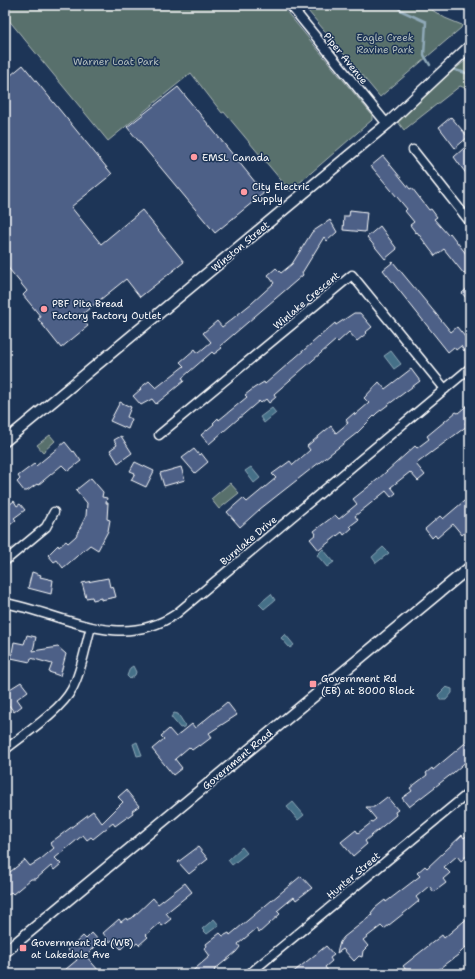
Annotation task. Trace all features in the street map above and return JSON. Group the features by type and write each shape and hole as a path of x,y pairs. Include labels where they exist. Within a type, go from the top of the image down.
{"street":[{"name":"Piper Avenue","path":"290,5 387,124"},
{"name":"Winston Street","path":"5,441 387,124 470,46"},
{"path":"413,150 470,222"},
{"name":"Winlake Crescent","path":"159,435 352,275 445,389"},
{"name":"Burnlake Drive","path":"5,603 110,631 134,631 152,626 168,619 470,368"},
{"path":"5,561 46,527 54,512"},
{"name":"Government Road","path":"5,952 470,567"},
{"path":"6,749 60,705 69,695 77,680 91,627"},
{"name":"Hunter Street","path":"249,974 470,792"}],"green space":[{"name":"Warner Loat Park","path":"9,5 281,5 372,115 372,120 290,191 224,112 222,113 191,73 108,141 7,18 9,14 6,9"},
{"name":"Eagle Creek Ravine Park","path":"303,5 424,5 445,18 462,25 461,28 380,97"},
{"path":"470,57 470,90 460,86 404,130 395,118"},
{"path":"50,435 55,441 43,452 37,445"},
{"path":"230,483 239,493 219,509 211,499"}],"water":[{"path":"391,351 401,364 394,369 384,356"},
{"path":"272,408 276,413 264,423 260,417"},
{"path":"251,467 260,478 254,483 245,471"},
{"path":"383,547 389,553 376,563 372,557"},
{"path":"323,549 334,562 327,567 317,555"},
{"path":"271,594 275,600 264,609 259,604"},
{"path":"285,634 294,645 290,648 281,638"},
{"path":"133,666 136,672 130,679 127,676 130,668"},
{"path":"446,687 452,689 452,693 446,700 440,700 438,695"},
{"path":"174,713 178,714 185,725 184,727 180,728 171,717"},
{"path":"137,742 142,755 137,756 133,744"},
{"path":"293,802 304,815 298,820 287,807"},
{"path":"242,847 247,853 232,865 228,860"},
{"path":"214,919 219,925 207,934 202,929"}],"building":[{"path":"23,65 112,174 71,207 101,244 142,210 184,262 140,297 126,279 80,316 88,326 61,348 38,319 41,317 23,295 27,291 5,264 5,80"},
{"path":"178,87 264,193 215,233 127,127"},
{"path":"451,117 468,137 455,148 439,127"},
{"path":"464,148 470,156 470,179 454,157"},
{"path":"383,156 410,189 412,188 429,210 431,209 437,217 434,219 448,235 450,233 470,259 470,270 464,274 444,249 435,256 417,232 416,233 410,225 414,222 405,211 407,209 371,166"},
{"path":"350,210 367,212 365,232 343,230 344,216 349,216"},
{"path":"330,220 337,232 327,241 324,237 302,273 303,275 220,346 222,348 214,354 212,352 182,378 184,381 156,404 152,399 141,405 133,396 141,389 140,388 149,381 156,388 184,366 180,362 195,349 198,353 211,342 203,333 217,321 222,327 252,303 274,283 268,275 276,268 281,273 292,264 312,232"},
{"path":"380,226 397,249 385,259 367,237"},
{"path":"393,262 451,332 457,327 470,343 470,346 464,351 461,346 456,350 454,347 448,352 383,270"},
{"path":"470,286 470,303 462,293"},
{"path":"354,313 360,313 372,327 357,341 349,332 338,342 336,340 274,394 276,397 269,403 266,399 261,403 259,401 209,444 201,435 214,424 213,423 218,418 219,420 247,397 245,395 264,382 265,384 335,323 336,325"},
{"path":"411,369 420,381 377,413 357,433 260,509 240,527 227,512 243,498 247,502 276,478 272,474 290,461 293,465 310,450 307,446 331,426 336,433 348,423 346,420 354,413 355,415 369,403 364,398 379,382 385,389"},
{"path":"120,402 131,407 127,417 132,419 128,429 110,421"},
{"path":"470,403 470,419 465,423 467,426 416,464 425,475 418,481 410,472 391,487 396,493 391,497 386,491 355,516 358,520 350,526 352,528 344,535 342,532 319,550 310,539 316,534 314,531 335,515 339,519 357,504 353,499 415,446 417,448 429,439 427,436 456,412 458,413"},
{"path":"121,436 132,453 118,463 110,450 117,445 114,440"},
{"path":"65,442 81,461 68,471 62,465 38,485 37,484 27,491 24,491 17,482 20,479 18,476 34,464 36,466"},
{"path":"194,449 199,455 201,453 208,462 195,473 182,458"},
{"path":"135,462 154,471 146,487 131,480 135,473 130,471"},
{"path":"181,467 185,480 164,486 160,473"},
{"path":"91,478 103,492 102,497 107,498 107,519 110,520 108,531 98,550 90,545 63,568 57,560 54,562 48,555 58,545 59,547 66,541 68,543 76,536 86,516 87,503 76,490"},
{"path":"470,496 470,528 462,535 453,524 437,538 435,535 432,538 425,529 440,516 443,519"},
{"path":"14,501 17,506 20,504 25,510 14,518 16,520 10,525 5,518 5,508"},
{"path":"32,572 41,575 40,577 53,580 51,594 28,588"},
{"path":"108,578 110,587 113,586 116,597 101,600 101,598 93,600 92,597 86,598 82,583"},
{"path":"27,635 36,637 33,651 58,647 66,654 60,676 49,672 52,664 31,658 30,662 11,658 14,642 24,644"},
{"path":"21,682 28,691 17,699 22,706 14,712 5,700 5,692"},
{"path":"227,702 237,715 209,733 212,737 200,746 199,745 192,750 189,747 175,759 182,768 173,775 152,749 164,739 161,736 169,729 176,737 192,724 195,728"},
{"path":"470,739 470,758 409,807 402,798 412,791 410,788 427,775 426,773 432,768 433,770"},
{"path":"126,790 139,806 132,811 133,813 115,826 113,823 93,839 91,837 87,840 83,835 55,858 61,864 54,870 51,866 36,879 31,879 13,894 11,892 5,897 5,876 25,860 30,866 41,859 54,848 50,843 93,811 102,823 123,802 118,797"},
{"path":"387,797 398,810 395,812 396,815 365,841 367,844 353,856 341,842 356,830 358,833 376,819 366,807 374,807"},
{"path":"470,833 470,853 461,861 457,856 444,867 450,873 443,879 446,883 434,892 429,886 416,897 419,901 408,910 384,929 381,926 363,940 368,946 363,951 362,957 359,956 354,961 343,949 337,953 340,942 344,937 372,915 371,913 375,908 385,900 386,902 420,876 417,873 425,866 427,868 462,835 464,838"},
{"path":"198,847 208,859 189,874 178,862"},
{"path":"301,876 312,888 296,900 294,897 277,911 280,914 259,933 256,929 238,944 240,947 236,952 214,970 217,974 189,974 210,956 204,948 207,946 206,944 220,933 223,936 229,933 230,935"},
{"path":"185,883 192,892 166,913 171,919 162,926 160,923 146,935 148,937 139,945 137,943 132,947 128,942 121,949 112,940 110,942 103,933 119,919 121,922 126,918 127,920 132,918 153,898 158,904"},
{"path":"470,916 470,943 458,955 433,974 409,974 403,966 442,935 444,938"},
{"path":"92,933 100,942 86,956 99,971 95,974 60,974 77,960 68,950 83,936 86,939"},
{"path":"326,946 334,955 330,958 332,961 325,967 328,971 324,974 291,974"}],"waterway":[{"path":"396,5 402,11 426,22 424,55 430,65"},
{"path":"455,70 470,74"}],"place":[{"name":"EMSL Canada","path":"194,157"},
{"name":"City Electric Supply","path":"244,192"},
{"name":"PBF Pita Bread Factory Factory Outlet","path":"44,309"},
{"name":"Government Rd (EB) at 8000 Block","path":"313,684"},
{"name":"Government Rd (WB) at Lakedale Ave","path":"23,948"}]}
